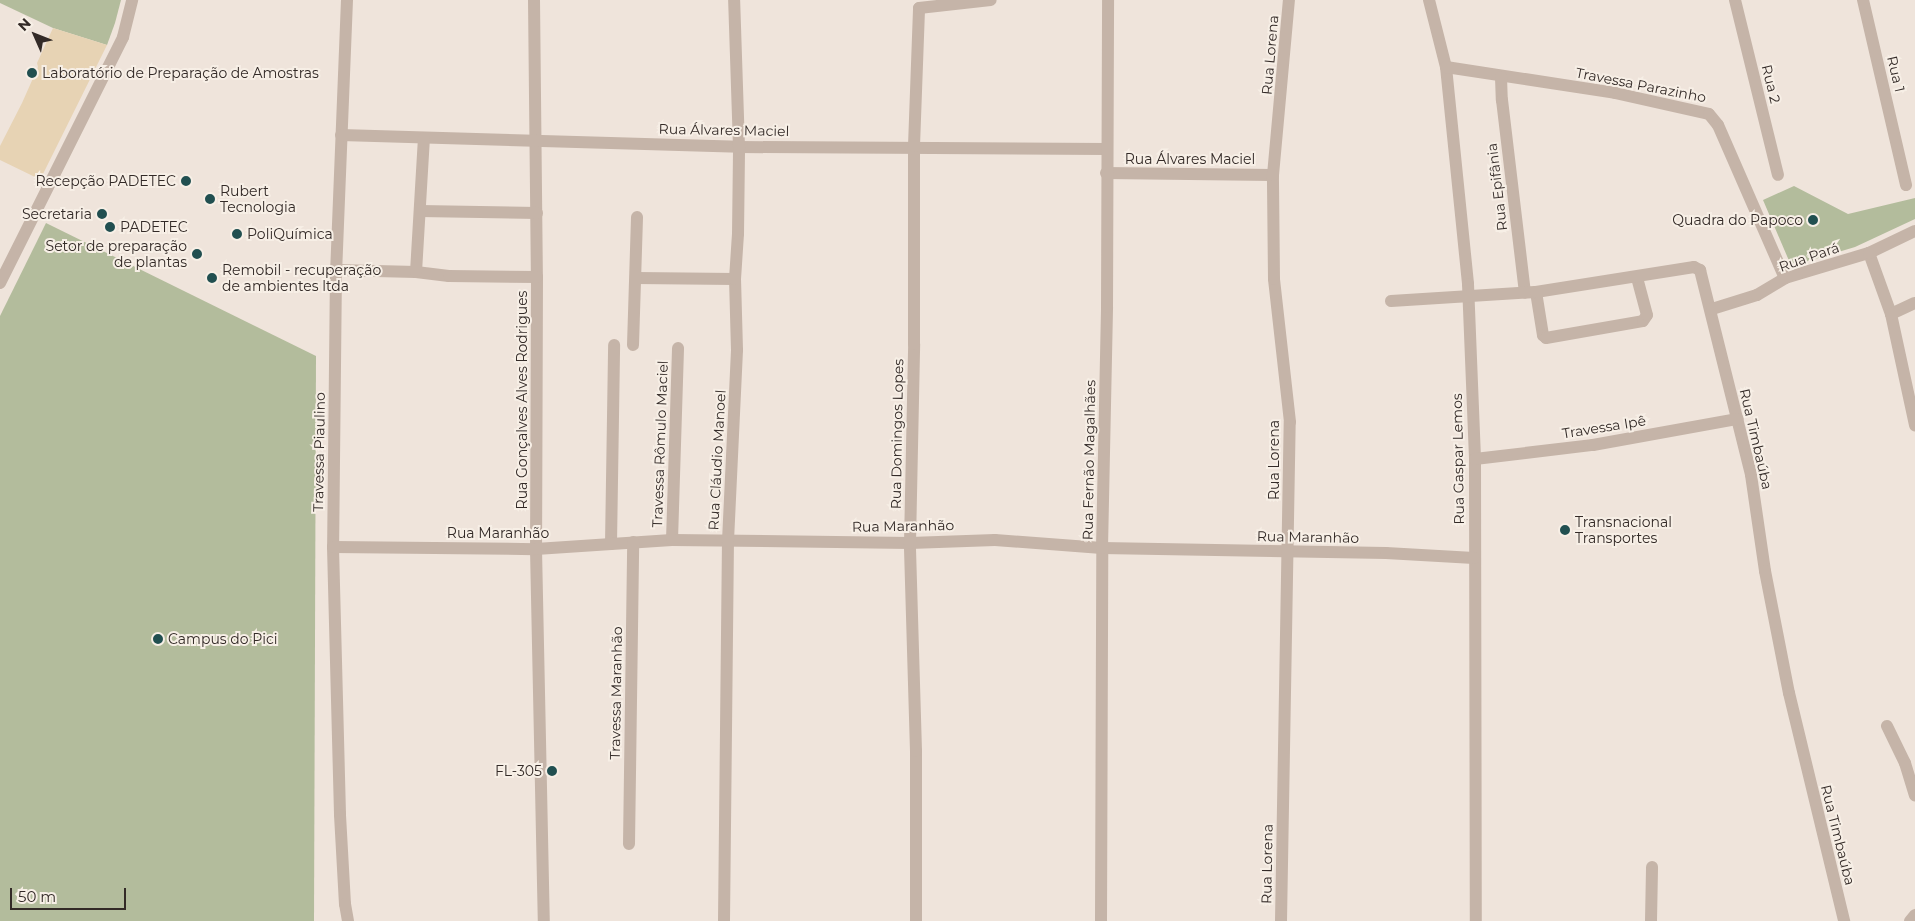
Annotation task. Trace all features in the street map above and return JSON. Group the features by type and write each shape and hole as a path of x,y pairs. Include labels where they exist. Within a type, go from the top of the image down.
{"street":[{"path":"0,283 123,37 132,0"},
{"name":"Travessa Piaulino","path":"347,0 336,270 332,547 340,815 345,904 348,921"},
{"name":"Rua Gonçalves Alves Rodrigues","path":"534,0 538,277 536,549 544,921"},
{"name":"Rua Cláudio Manoel","path":"724,921 728,540 737,350 735,279 738,234 739,147 734,0"},
{"name":"Rua Domingos Lopes","path":"916,921 916,751 910,543 914,344 914,146 919,8 991,0"},
{"name":"Rua Fernão Magalhães","path":"1101,921 1102,548 1107,307 1108,0"},
{"name":"Rua Lorena","path":"1281,921 1290,422 1274,279 1274,174 1289,0"},
{"name":"Rua Gaspar Lemos","path":"1429,0 1446,67 1468,296 1475,459 1476,921"},
{"name":"Rua 2","path":"1734,0 1778,175"},
{"name":"Rua 1","path":"1863,0 1906,185"},
{"name":"Travessa Parazinho","path":"1446,67 1501,77 1615,93 1709,114 1718,125 1785,278"},
{"name":"Rua Epifânia","path":"1501,77 1502,100 1530,293 1543,335 1546,338 1643,321 1647,314 1638,278"},
{"name":"Rua Álvares Maciel","path":"341,135 739,147 914,146 1107,149"},
{"path":"416,272 424,138"},
{"name":"Rua Álvares Maciel","path":"1106,173 1274,174"},
{"path":"420,211 537,213"},
{"path":"633,345 637,217"},
{"name":"Rua Pará","path":"1712,309 1757,295 1785,278 1869,253 1915,231"},
{"path":"1869,253 1891,314 1915,426"},
{"name":"Rua Timbaúba","path":"1391,301 1530,293 1698,268 1712,309 1720,354 1751,475 1765,571 1790,693 1844,921"},
{"path":"336,270 416,272 449,276 538,277"},
{"path":"636,278 735,279"},
{"path":"1891,314 1915,303"},
{"path":"611,544 614,346"},
{"name":"Travessa Rômulo Maciel","path":"672,540 678,348"},
{"name":"Travessa Ipê","path":"1475,459 1593,445 1738,419"},
{"name":"Rua Maranhão","path":"332,547 536,549 672,540 910,543 995,540 1102,548 1386,553 1474,558"},
{"name":"Travessa Maranhão","path":"629,844 633,542"},
{"path":"1887,726 1905,763 1915,795"},
{"path":"1651,921 1652,867"},
{"path":"1910,921 1915,915"}],"green space":[{"path":"0,0 121,0 107,45 53,28 0,3"},
{"path":"1794,186 1848,214 1915,198 1915,219 1855,247 1805,262 1790,263 1763,200"},
{"name":"Campus do Pici","path":"46,223 316,356 314,921 0,921 0,316"}],"sand":[{"path":"53,28 107,45 43,174 35,177 0,160 0,146 22,103"}],"place":[{"name":"Laboratório de Preparação de Amostras","path":"32,73"},
{"name":"Recepção PADETEC","path":"186,181"},
{"name":"Rubert Tecnologia","path":"210,199"},
{"name":"Secretaria","path":"102,214"},
{"name":"Quadra do Papoco","path":"1813,220"},
{"name":"PADETEC","path":"110,227"},
{"name":"PoliQuímica","path":"237,234"},
{"name":"Setor de preparação de plantas","path":"197,254"},
{"name":"Remobil - recuperação de ambientes ltda","path":"212,278"},
{"name":"Transnacional Transportes","path":"1565,530"},
{"name":"Campus do Pici","path":"158,639"},
{"name":"FL-305","path":"552,771"}]}
